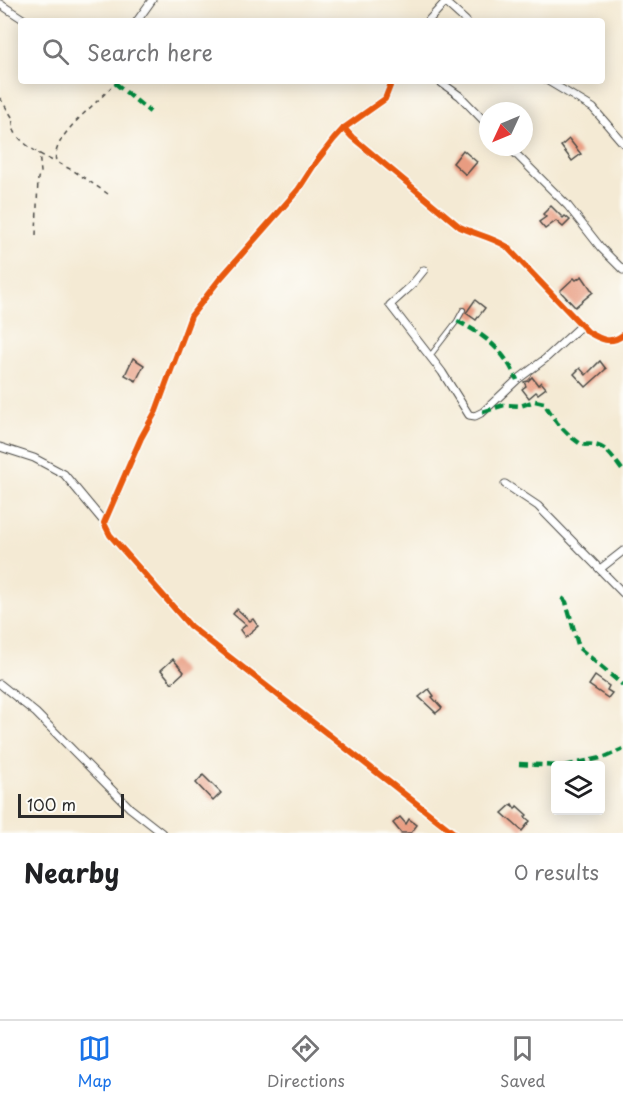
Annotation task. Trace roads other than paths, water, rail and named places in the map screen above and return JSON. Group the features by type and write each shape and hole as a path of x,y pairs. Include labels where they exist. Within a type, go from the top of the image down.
{"street":[{"path":"139,18 152,0"},
{"path":"431,18 446,1 463,18"},
{"path":"0,4 21,18"},
{"path":"104,522 141,438 156,411 191,316 219,280 298,190 316,162 344,128 385,99 391,84"},
{"path":"443,84 460,96 479,116"},
{"path":"553,84 593,108 623,143"},
{"path":"344,128 460,227 494,239 506,246 588,332 604,341 617,340 623,336"},
{"path":"518,156 567,206 601,248 623,270"},
{"path":"424,270 411,286 390,305 442,372 469,415 475,416 483,411 582,325"},
{"path":"0,447 34,458 64,474 104,522 110,535 190,626 454,833"},
{"path":"505,484 538,506 623,593"},
{"path":"600,569 623,551"},
{"path":"0,684 36,713 130,808 162,833"}],"lane":[{"path":"430,356 463,310"}]}
